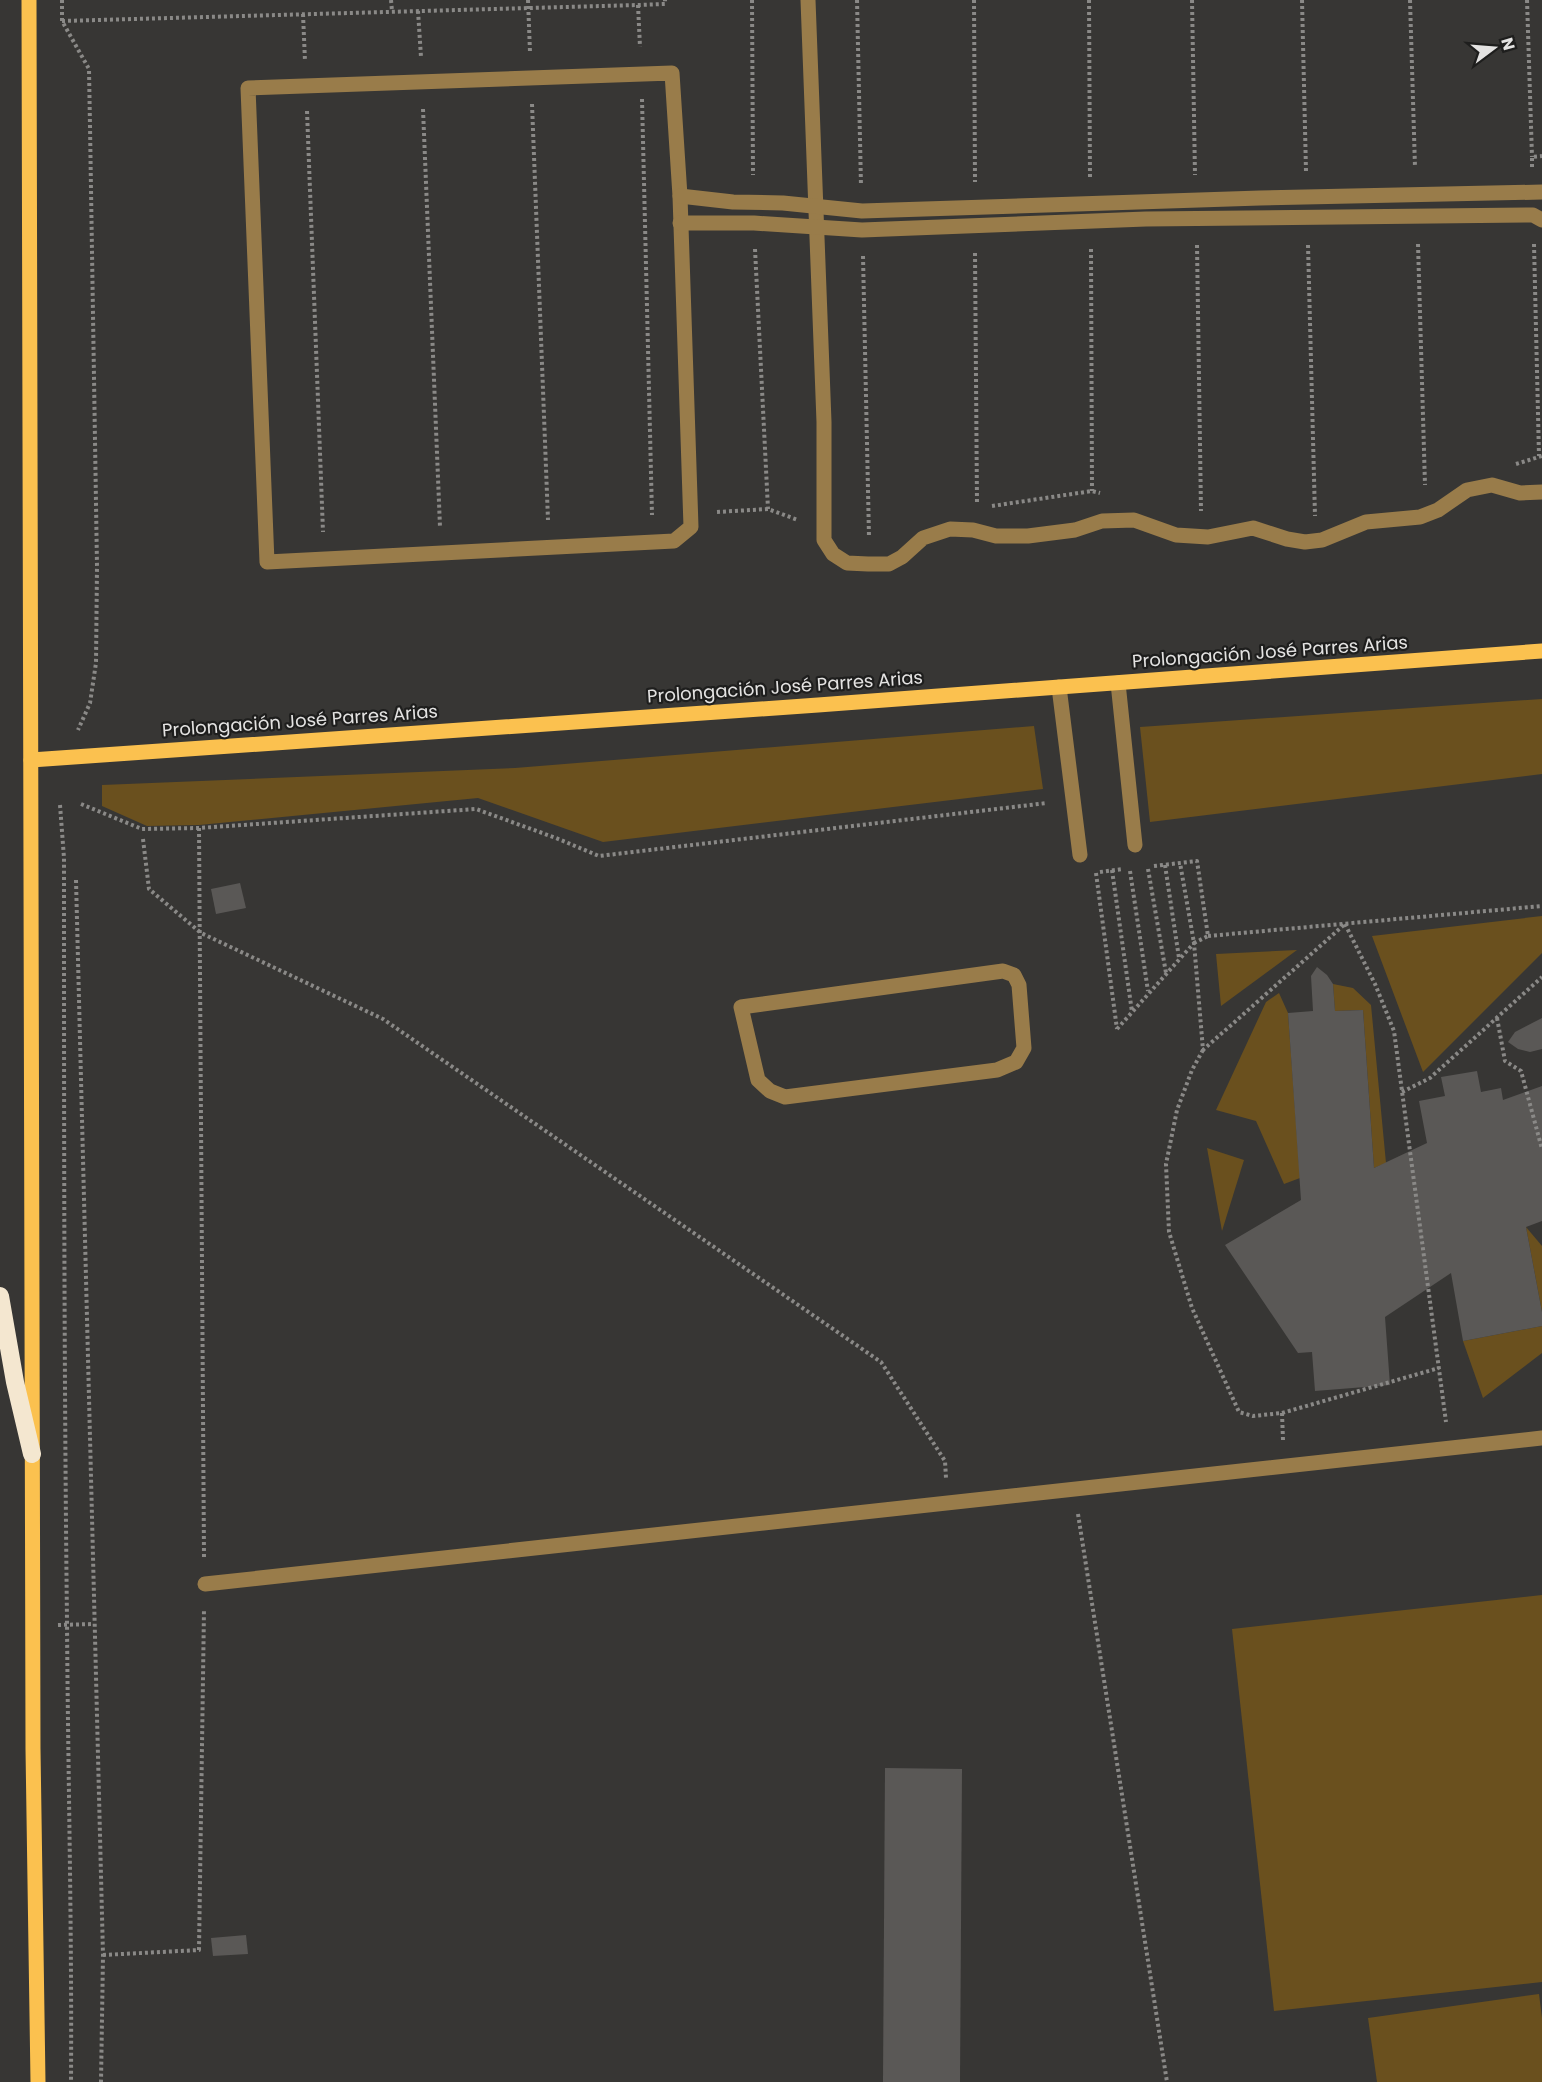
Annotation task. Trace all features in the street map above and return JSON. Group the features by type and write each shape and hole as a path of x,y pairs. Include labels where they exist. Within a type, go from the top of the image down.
{"highway":[{"path":"0,1296 15,1382 32,1454"}],"main road":[{"path":"29,0 33,1749 38,2082"},
{"name":"Prolongación José Parres Arias","path":"31,760 1118,683 1541,650"}],"street":[{"path":"808,0 824,422 824,540 833,554 847,563 889,564 902,557 923,538 950,529 973,530 996,536 1028,536 1075,530 1102,521 1134,520 1176,535 1208,537 1253,528 1305,542 1322,540 1366,522 1420,517 1438,510 1467,490 1492,485 1520,493 1542,492"},
{"path":"672,73 680,196 691,527 674,541 267,562 248,88 641,74 672,73"},
{"path":"680,196 862,211 1537,192"},
{"path":"680,223 754,223 862,230 1196,218 1538,217"},
{"path":"1118,683 1135,845"},
{"path":"1059,687 1080,855"},
{"path":"1002,972 1014,975 1019,985 1024,1048 1016,1062 997,1070 785,1097 770,1091 758,1080 741,1007 1002,972"},
{"path":"205,1584 1542,1438"}],"path":[{"path":"391,0 392,11"},
{"path":"528,0 548,520 559,520"},
{"path":"62,21 639,5 665,4 665,0"},
{"path":"752,0 754,202"},
{"path":"857,0 862,211"},
{"path":"1192,0 1196,200"},
{"path":"1302,0 1306,197"},
{"path":"1410,0 1416,195"},
{"path":"1527,0 1532,157 1537,192"},
{"path":"639,5 652,515"},
{"path":"418,11 440,528"},
{"path":"303,14 324,532 334,531"},
{"path":"1532,157 1542,156"},
{"path":"1417,216 1425,493"},
{"path":"1307,217 1315,523"},
{"path":"1510,465 1540,456 1538,217"},
{"path":"1196,218 1202,518"},
{"path":"754,223 768,509"},
{"path":"862,230 870,546"},
{"path":"988,507 1092,491 1102,493"},
{"path":"641,516 768,509 824,529"},
{"path":"429,528 450,527"},
{"path":"81,804 142,829 199,828 476,809 556,837 598,856 1050,803"},
{"path":"103,1955 199,1950 205,1584 199,828"},
{"path":"143,839 149,888 201,933 383,1018 881,1362 945,1461 946,1503"},
{"path":"1197,861 1208,936"},
{"path":"1180,863 1194,943 1203,1050"},
{"path":"1165,864 1180,959"},
{"path":"1147,866 1166,974"},
{"path":"1130,868 1149,992"},
{"path":"1112,870 1132,1012"},
{"path":"1096,873 1118,1029 1194,943 1208,936 1542,906"},
{"path":"76,880 103,1955 101,2082"},
{"path":"1345,924 1203,1050 1192,1070 1177,1110 1166,1164 1169,1232 1192,1308 1239,1412 1253,1416 1282,1413 1439,1368"},
{"path":"1345,924 1375,984 1394,1031 1449,1448"},
{"path":"1402,1092 1430,1078 1542,977"},
{"path":"1497,1017 1504,1061 1521,1071 1542,1149"},
{"path":"1074,1489 1167,2082"}],"shaded area":[{"path":"1542,699 1542,774 1150,822 1140,727"},
{"path":"1034,726 1043,789 603,842 478,798 199,825 147,826 102,806 102,785 515,768"},
{"path":"1542,916 1542,953 1423,1072 1372,936"},
{"path":"1297,950 1221,1006 1216,954"},
{"path":"1333,984 1353,988 1371,1005 1386,1163 1374,1168 1363,1010 1335,1011"},
{"path":"1279,993 1288,1013 1300,1178 1284,1184 1256,1121 1216,1110 1266,1002"},
{"path":"1207,1148 1244,1160 1222,1231"},
{"path":"1526,1227 1542,1246 1542,1312"},
{"path":"1542,1326 1542,1353 1483,1398 1463,1341"},
{"path":"1542,1595 1542,1982 1274,2011 1232,1629"},
{"path":"1539,1994 1542,2018 1542,2082 1377,2082 1368,2018"}],"building":[{"path":"240,883 246,908 216,914 211,889"},
{"path":"1317,967 1333,984 1335,1011 1363,1010 1374,1168 1427,1143 1419,1101 1445,1096 1441,1077 1477,1071 1481,1092 1501,1088 1503,1100 1542,1086 1542,1221 1526,1227 1542,1312 1542,1326 1463,1341 1451,1273 1385,1317 1390,1385 1315,1391 1312,1352 1298,1353 1225,1245 1301,1200 1288,1013 1313,1011 1311,976"},
{"path":"1542,1018 1542,1049 1530,1052 1518,1049 1508,1042 1515,1032"},
{"path":"885,1768 962,1769 960,2082 883,2082"},
{"path":"246,1935 248,1954 213,1956 211,1938"}]}
